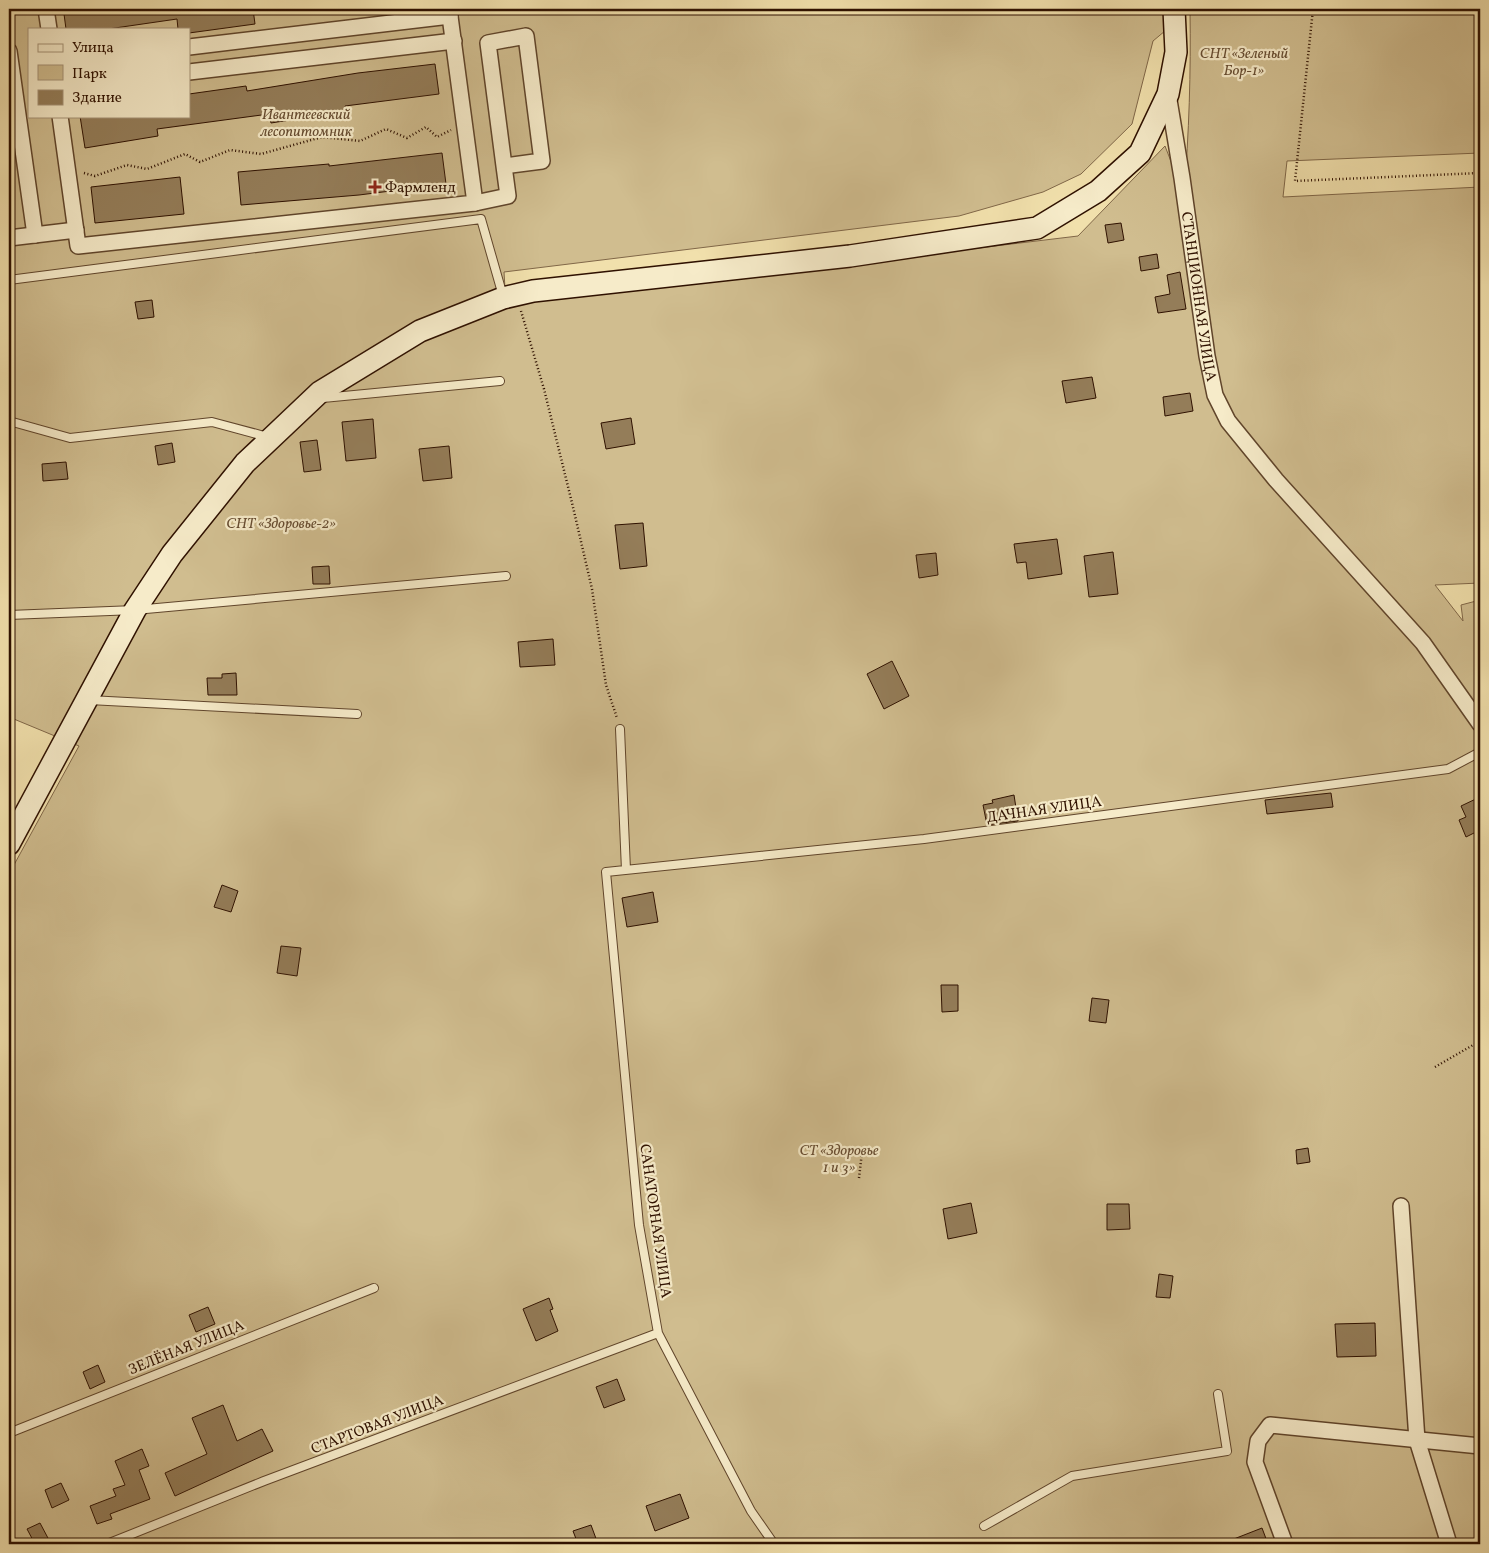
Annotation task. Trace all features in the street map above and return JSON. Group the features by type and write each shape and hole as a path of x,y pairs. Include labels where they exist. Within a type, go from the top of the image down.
{"main road":[{"path":"9,844 135,610 172,554 245,463 320,392 420,331 503,298 534,291 850,256 1037,228 1098,191 1140,153 1168,94 1176,52 1174,9"}],"street":[{"path":"46,9 49,28"},
{"path":"190,47 450,12 475,203"},
{"path":"60,118 78,246 475,203 508,196 504,166 488,43 526,36 542,161 504,166"},
{"path":"190,72 454,41"},
{"path":"9,51 35,235"},
{"name":"СТАНЦИОННАЯ УЛИЦА","path":"1168,94 1207,356 1215,395 1228,421 1276,480 1423,643 1480,724"},
{"path":"9,238 76,230"},
{"path":"1401,1206 1417,1440 1449,1544"},
{"path":"1285,1544 1255,1462 1258,1441 1270,1426 1480,1446"}],"lane":[{"path":"9,280 481,219 503,298"},
{"path":"311,400 500,381"},
{"path":"9,421 70,438 212,422 270,438"},
{"path":"9,615 135,610 506,576"},
{"path":"87,700 357,714"},
{"path":"620,729 626,870"},
{"name":"ДАЧНАЯ УЛИЦА","path":"606,872 924,839 1448,770 1480,752"},
{"name":"САНАТОРНАЯ УЛИЦА","path":"606,872 639,1225 658,1333 751,1511 774,1544"},
{"name":"ЗЕЛЁНАЯ УЛИЦА","path":"9,1433 374,1288"},
{"name":"СТАРТОВАЯ УЛИЦА","path":"107,1544 273,1478 658,1333"},
{"path":"984,1526 1072,1476 1227,1451 1218,1394"}],"path":[{"path":"1313,9 1295,181 1480,172"},
{"path":"68,170 95,176 127,165 146,169 185,154 200,162 230,150 261,154 322,137 360,141 386,129 406,138 426,127 437,137 464,124"},
{"path":"503,298 519,304 544,389 592,589 606,685 620,729"},
{"path":"1435,1067 1480,1041"},
{"path":"859,1178 862,1152"}],"green space":[{"path":"9,9 1480,9 1480,153 1287,161 1283,197 1480,187 1480,583 1435,585 1463,621 1461,605 1480,600 1480,1544 9,1544 9,874 79,746 9,717","holes":["1190,10 1184,195 1165,146 1078,236 506,305 504,272 959,216 1043,192 1081,174 1132,124 1153,41"]}],"building":[{"path":"100,9 253,9 255,24 190,33 190,28 178,28 177,19 115,28 66,28 64,14"},
{"path":"435,64 439,94 345,106 346,111 271,123 269,114 157,129 158,136 85,148 80,118 190,118 190,94 246,86 247,91 358,73"},
{"path":"442,153 446,184 359,195 241,205 238,172 329,164 329,166"},
{"path":"180,177 184,214 95,223 91,187"},
{"path":"1121,223 1124,240 1108,243 1105,225"},
{"path":"1157,254 1159,268 1141,271 1139,257"},
{"path":"1180,272 1186,309 1158,313 1155,297 1170,294 1167,275"},
{"path":"152,300 154,317 138,319 135,302"},
{"path":"1092,377 1096,398 1066,403 1062,381"},
{"path":"1190,393 1193,411 1165,416 1163,397"},
{"path":"631,418 635,444 606,449 601,423"},
{"path":"373,419 376,458 346,461 342,422"},
{"path":"317,440 321,470 304,472 300,442"},
{"path":"172,443 175,462 158,465 155,446"},
{"path":"449,446 452,478 423,481 419,449"},
{"path":"66,462 68,479 43,481 42,464"},
{"path":"643,523 647,566 620,569 615,525"},
{"path":"1057,539 1062,574 1028,579 1026,562 1017,563 1014,544"},
{"path":"1113,552 1118,594 1089,597 1084,556"},
{"path":"936,553 938,575 919,578 916,555"},
{"path":"329,566 330,584 313,584 312,567"},
{"path":"553,639 555,665 520,667 518,642"},
{"path":"892,661 909,696 884,709 867,674"},
{"path":"236,673 237,695 208,695 207,678 222,678 222,674"},
{"path":"1331,793 1333,807 1267,814 1265,800"},
{"path":"1014,795 1018,821 987,825 983,805 993,803 992,800"},
{"path":"1480,797 1480,830 1466,837 1459,820 1466,817 1461,806"},
{"path":"222,885 238,891 231,912 214,907"},
{"path":"653,892 658,922 627,927 622,898"},
{"path":"281,946 301,948 297,976 277,973"},
{"path":"941,985 958,985 958,1011 942,1012"},
{"path":"1092,998 1109,1000 1106,1023 1089,1021"},
{"path":"1308,1148 1310,1162 1297,1164 1296,1150"},
{"path":"971,1203 977,1233 948,1239 943,1209"},
{"path":"1107,1204 1129,1204 1130,1229 1107,1230"},
{"path":"1159,1274 1173,1276 1170,1298 1156,1297"},
{"path":"549,1298 553,1309 550,1310 558,1331 536,1341 523,1309"},
{"path":"208,1307 215,1324 196,1332 189,1315"},
{"path":"1375,1323 1376,1356 1337,1357 1335,1324"},
{"path":"98,1365 105,1382 90,1389 83,1372"},
{"path":"617,1379 625,1400 604,1408 596,1387"},
{"path":"223,1405 237,1441 262,1429 273,1451 175,1496 165,1473 207,1454 192,1418"},
{"path":"142,1449 149,1466 139,1470 150,1499 110,1514 112,1519 97,1524 90,1506 116,1496 113,1489 125,1485 115,1461"},
{"path":"61,1483 69,1500 52,1508 45,1490"},
{"path":"680,1494 689,1518 655,1531 646,1506"},
{"path":"40,1523 49,1540 41,1544 35,1544 27,1529"},
{"path":"591,1525 598,1544 578,1544 573,1531"},
{"path":"1262,1528 1268,1544 1221,1544"}],"place":[{"name":"Фармленд","path":"375,187"}],"park label":[{"name":"СНТ «Зеленый Бор-1»","path":"1244,62"},
{"name":"Ивантеевский лесопитомник","path":"306,122"},
{"name":"СНТ «Здоровье-2»","path":"281,523"},
{"name":"СТ «Здоровье 1 и 3»","path":"839,1158"}]}
